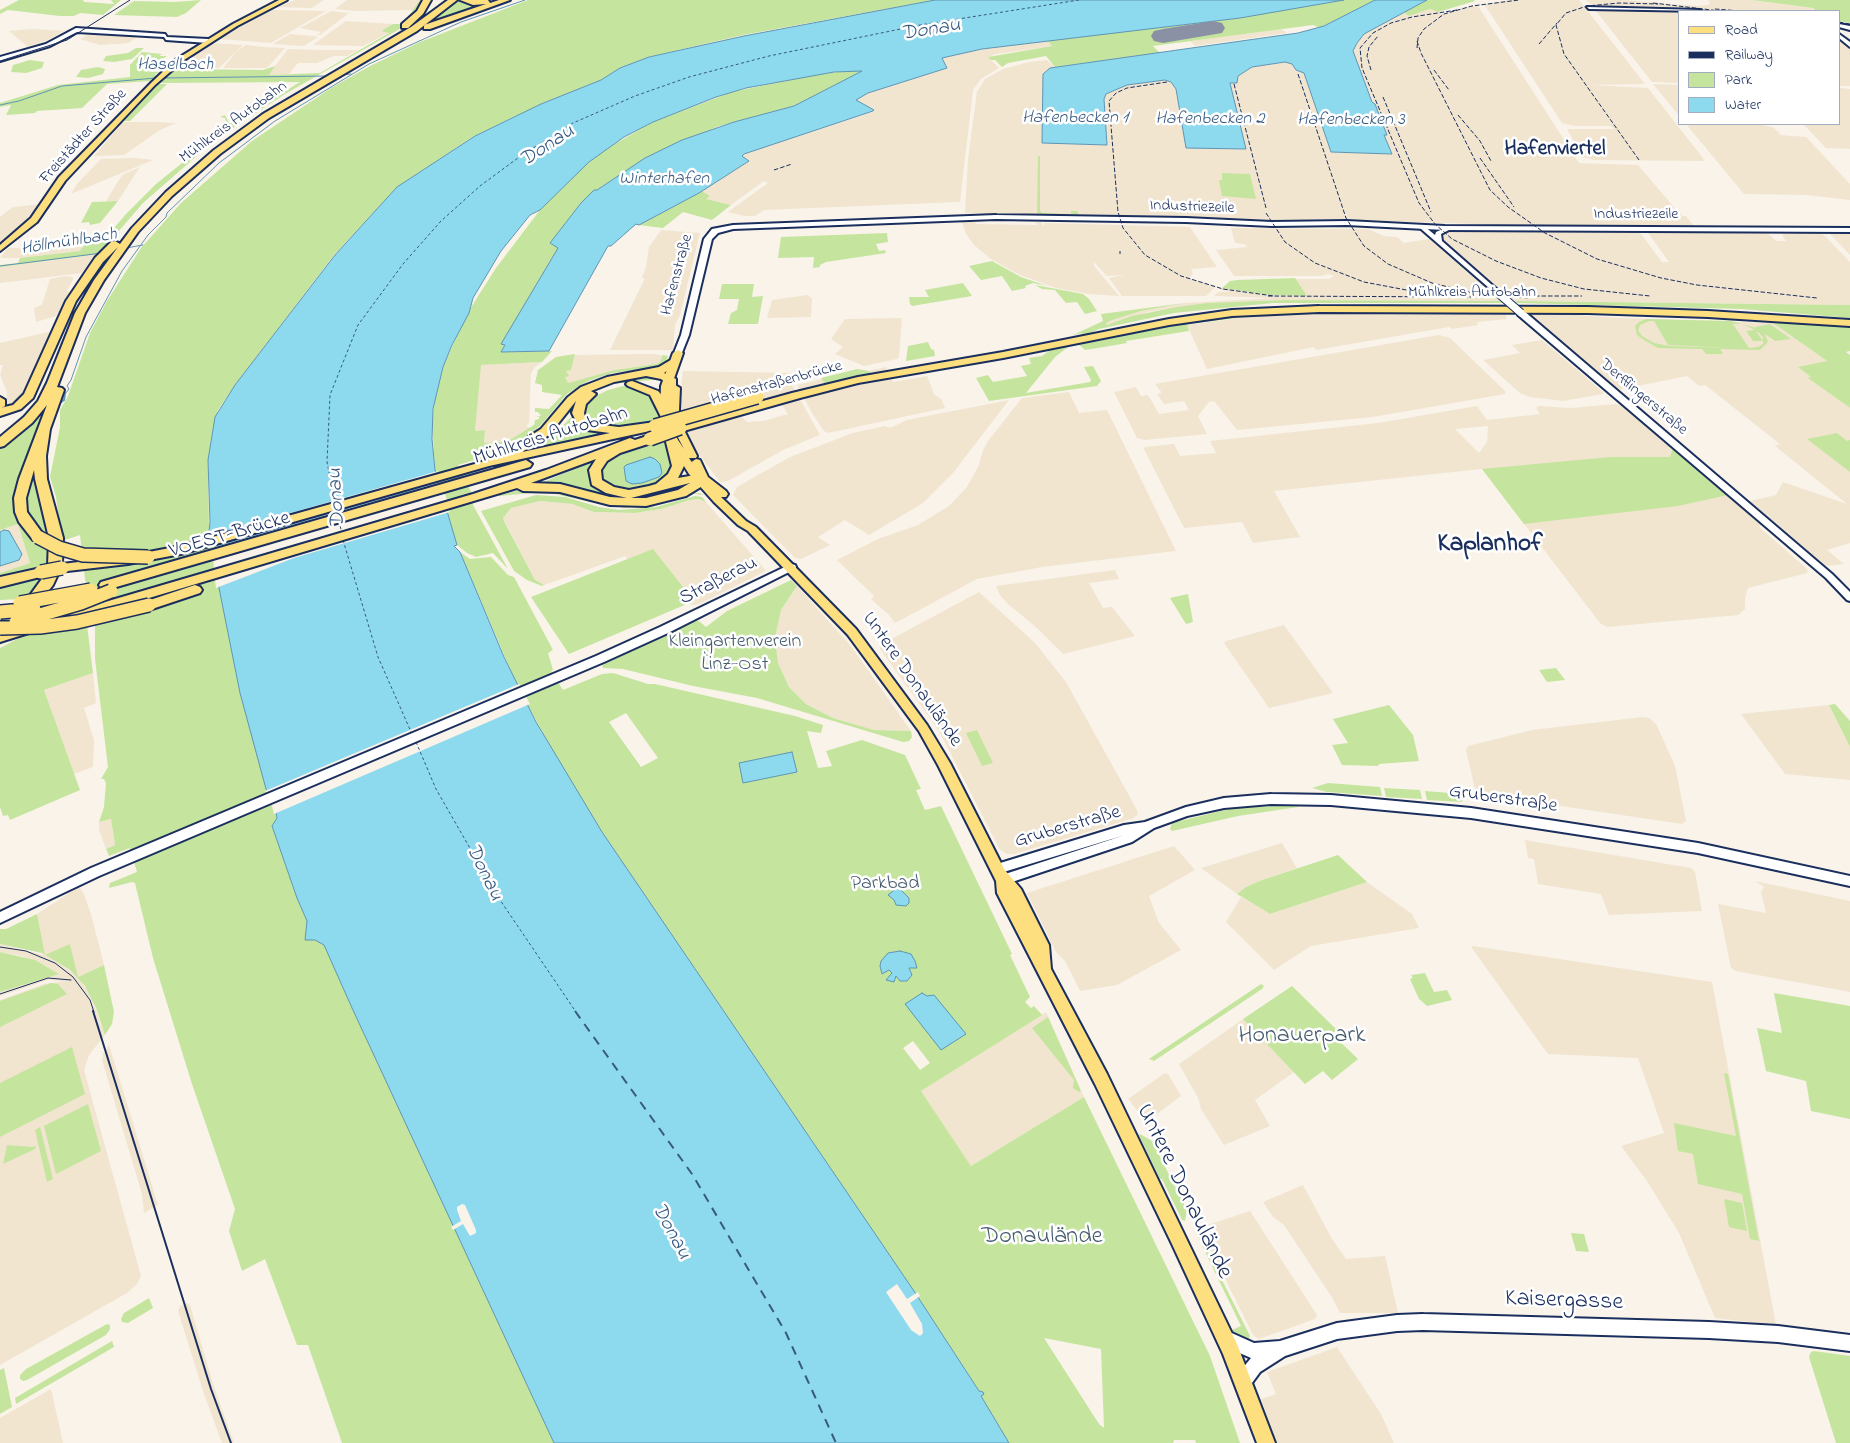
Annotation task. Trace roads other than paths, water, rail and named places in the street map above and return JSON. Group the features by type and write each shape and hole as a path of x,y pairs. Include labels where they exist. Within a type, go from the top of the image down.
{"highway":[{"path":"383,45 414,19 427,0"},
{"name":"Mühlkreis Autobahn","path":"383,45 416,24 446,0"},
{"name":"Mühlkreis Autobahn","path":"0,435 21,416 38,393 69,317 87,284 113,249 158,197 210,151 262,114 424,23 453,0"},
{"path":"464,0 478,3 499,0"},
{"path":"383,45 437,23 506,0"},
{"path":"0,412 17,407 29,396 67,308 89,272 113,249"},
{"name":"Mühlkreis Autobahn","path":"0,443 20,427 40,406 51,388 83,309 113,249"},
{"name":"Mühlkreis Autobahn","path":"1039,346 1112,328 1218,311 1318,305 1626,307 1733,311 1850,322"},
{"name":"Mühlkreis Autobahn","path":"1039,346 1208,316 1255,311 1319,309 1635,311 1850,322"},
{"path":"912,367 1039,346"},
{"name":"Hafenstraßenbrücke","path":"650,431 680,428 825,387 912,367"},
{"name":"Hafenstraßenbrücke","path":"650,431 801,386 912,367"},
{"path":"0,627 65,624 128,611 193,591 311,546 469,484 487,463 520,449 545,432 572,399 585,389 603,382 633,380 662,370 673,370"},
{"path":"650,431 605,430 588,425 579,416 578,410 581,403 591,393 609,386 673,370"},
{"path":"673,370 670,394 674,401"},
{"path":"58,371 58,389 25,479 20,498 24,519 38,537 59,548 83,555 148,557"},
{"path":"633,380 656,395 665,416"},
{"path":"0,635 37,597 48,582 55,563 56,538 41,479 40,456 44,429"},
{"path":"650,431 607,455 598,464 594,476 601,486 618,493 635,493 684,480 701,480"},
{"name":"Mühlkreis Autobahn","path":"469,484 650,431"},
{"path":"487,463 631,437"},
{"path":"0,582 41,572 148,557 469,484 550,473 631,437"},
{"path":"659,488 672,478 678,466 671,438"},
{"path":"696,462 701,480 720,497"},
{"path":"682,493 701,480"},
{"path":"469,484 507,490 538,486 560,488 620,502 646,502 682,493 702,492 720,497"},
{"name":"VOEST-Brücke","path":"0,612 47,607 111,591 469,484"},
{"name":"VOEST-Brücke","path":"0,604 40,601 73,594 469,484"},
{"path":"0,635 311,546"},
{"path":"0,627 74,605 111,591"}],"main road":[{"name":"Freistädter Straße","path":"0,248 9,243 34,220 62,180 159,78 181,59 208,41 253,15 284,0"},
{"name":"Industriezeile","path":"778,226 961,218 1267,227 1850,230"},
{"name":"Hafenstraße","path":"701,480 671,438 665,416 664,393 681,342 679,335 704,234 716,226 728,224 778,226"},
{"path":"0,400 0,406"},
{"path":"674,401 676,424 685,445 720,497 742,523 752,529 792,569"},
{"name":"Straßerau","path":"664,630 792,569"},
{"name":"Untere Donaulände","path":"792,569 857,638 923,728 944,763 1000,874 1004,893 1032,950 1045,968 1104,1083 1225,1338 1266,1443"},
{"path":"0,918 95,872 556,678 664,630"},
{"name":"Gruberstraße","path":"1000,874 1124,830 1150,825 1186,812 1224,803 1271,799 1332,800 1471,813 1698,848 1850,881"},
{"name":"Kaisergasse","path":"1281,1349 1337,1331 1357,1327 1423,1322 1709,1330 1790,1335 1850,1343"},
{"path":"1225,1338 1238,1346 1254,1351 1281,1349"},
{"path":"1243,1380 1254,1366 1281,1349"}],"street":[{"path":"1588,8 1678,11"},
{"path":"0,60 48,45 76,30 208,41"},
{"path":"0,60 54,46 85,31"},
{"path":"1840,36 1850,45"},
{"name":"Derfflingerstraße","path":"1422,227 1829,576 1850,598"},
{"path":"1439,242 1438,233 1449,228"}],"water":[{"path":"935,0 1344,0 1240,18 982,49 942,58 947,68 868,93 856,100 873,111 744,154 742,156 749,161 699,193 639,225 636,224 611,246 608,246 549,351 501,352 505,345 501,344 558,248 550,243 581,203 594,190 597,190 645,158 682,140 734,122 794,106 862,71 834,72 746,88 716,97 653,122 624,137 589,162 540,210 530,215 501,251 473,298 469,313 443,367 433,409 432,439 435,470 457,545 454,546 460,552 504,657 536,722 602,832 914,1291 979,1391 983,1392 984,1394 981,1396 1009,1443 554,1443 324,945 315,940 305,940 307,921 272,826 277,818 275,806 272,797 266,789 240,693 219,588 213,541 208,541 210,522 208,460 215,417 235,385 335,255 397,187 475,136 541,104 601,80 620,68 649,57 744,36"},
{"path":"1375,0 1427,0 1364,34 1353,51 1372,102 1375,104 1387,135 1384,135 1392,154 1331,152 1304,73 1296,70 1292,64 1285,62 1252,67 1238,76 1237,83 1230,83 1246,149 1186,148 1176,89 1171,82 1165,80 1127,85 1106,94 1104,99 1107,145 1042,143 1043,74 1050,68 1298,33 1324,26"},
{"path":"650,457 660,464 662,473 659,477 642,483 632,484 626,481 624,467 626,465"},
{"path":"4,530 9,531 22,554 19,560 0,566 0,532"},
{"path":"792,752 797,772 743,783 739,763"},
{"path":"898,887 909,898 909,903 906,906 896,905 894,900 888,895"},
{"path":"900,951 911,954 917,968 909,968 912,975 907,981 900,981 896,976 894,982 886,980 892,973 889,970 882,974 881,961 888,953"},
{"path":"922,993 927,996 934,995 966,1034 941,1050 905,1004"}],"waterway":[{"path":"140,245 166,217 167,213 219,163 275,121 369,64 461,22 525,0"},
{"name":"Haselbach","path":"341,75 351,74"},
{"name":"Haselbach","path":"161,78 329,76"},
{"name":"Haselbach","path":"0,105 19,101 62,86 156,78"},
{"path":"65,394 69,389 67,386 71,380 86,337 122,271 140,245"},
{"name":"Höllmühlbach","path":"126,248 140,245"},
{"name":"Höllmühlbach","path":"0,266 102,253"},
{"path":"57,405 64,400 65,393"}],"tram line":[{"path":"0,61 67,40 130,0"},
{"path":"0,947 26,951 55,963 73,977 90,1000 94,1012"},
{"path":"0,994 48,978 71,980"},
{"path":"93,1011 211,1389 231,1443"}],"railway":[{"path":"1418,43 1418,38 1424,29 1444,14 1472,6 1519,0"},
{"path":"1639,160 1564,54 1556,25 1566,13 1587,6 1619,3 1658,4"},
{"path":"1653,3 1712,10"},
{"path":"1715,9 1728,10"},
{"path":"1457,10 1412,17 1391,23 1373,33 1360,48 1362,68 1419,203 1435,224 1452,239 1496,261 1541,278 1584,289 1650,296"},
{"path":"1840,22 1850,24"},
{"path":"1539,44 1557,23"},
{"path":"1371,70 1367,56 1369,47 1378,36"},
{"path":"1417,48 1418,43"},
{"path":"1418,43 1490,190 1508,207 1545,233 1597,259 1661,278 1697,285 1817,298"},
{"path":"1434,70 1449,90"},
{"path":"1298,74 1346,218 1364,246 1388,264 1432,283 1477,294 1528,298"},
{"path":"1167,82 1127,88 1116,93 1109,101 1118,212 1123,228 1145,255 1181,276 1223,289 1274,296"},
{"path":"1234,84 1266,208"},
{"path":"1383,97 1431,212"},
{"path":"1458,115 1480,141 1491,161"},
{"path":"1480,158 1514,207"},
{"path":"774,170 792,164"},
{"path":"1266,213 1285,242 1315,263 1364,282 1417,292"},
{"path":"1268,296 1471,297"},
{"path":"1522,296 1582,296"}],"district":[{"name":"Hafenviertel","path":"1555,151"},
{"name":"Kaplanhof","path":"1490,546"}],"water label":[{"name":"Donau","path":"931,31"},
{"name":"Hafenbecken 1","path":"1075,119"},
{"name":"Hafenbecken 2","path":"1210,120"},
{"name":"Hafenbecken 3","path":"1351,121"},
{"name":"Donau","path":"548,147"},
{"name":"Winterhafen","path":"664,180"},
{"name":"Donau","path":"338,498"},
{"name":"Donau","path":"483,873"},
{"name":"Donau","path":"670,1232"}],"park label":[{"name":"Kleingartenverein Linz-Ost","path":"735,654"},
{"name":"Parkbad","path":"885,885"},
{"name":"Honauerpark","path":"1302,1037"},
{"name":"Donaulände","path":"1042,1238"}]}
